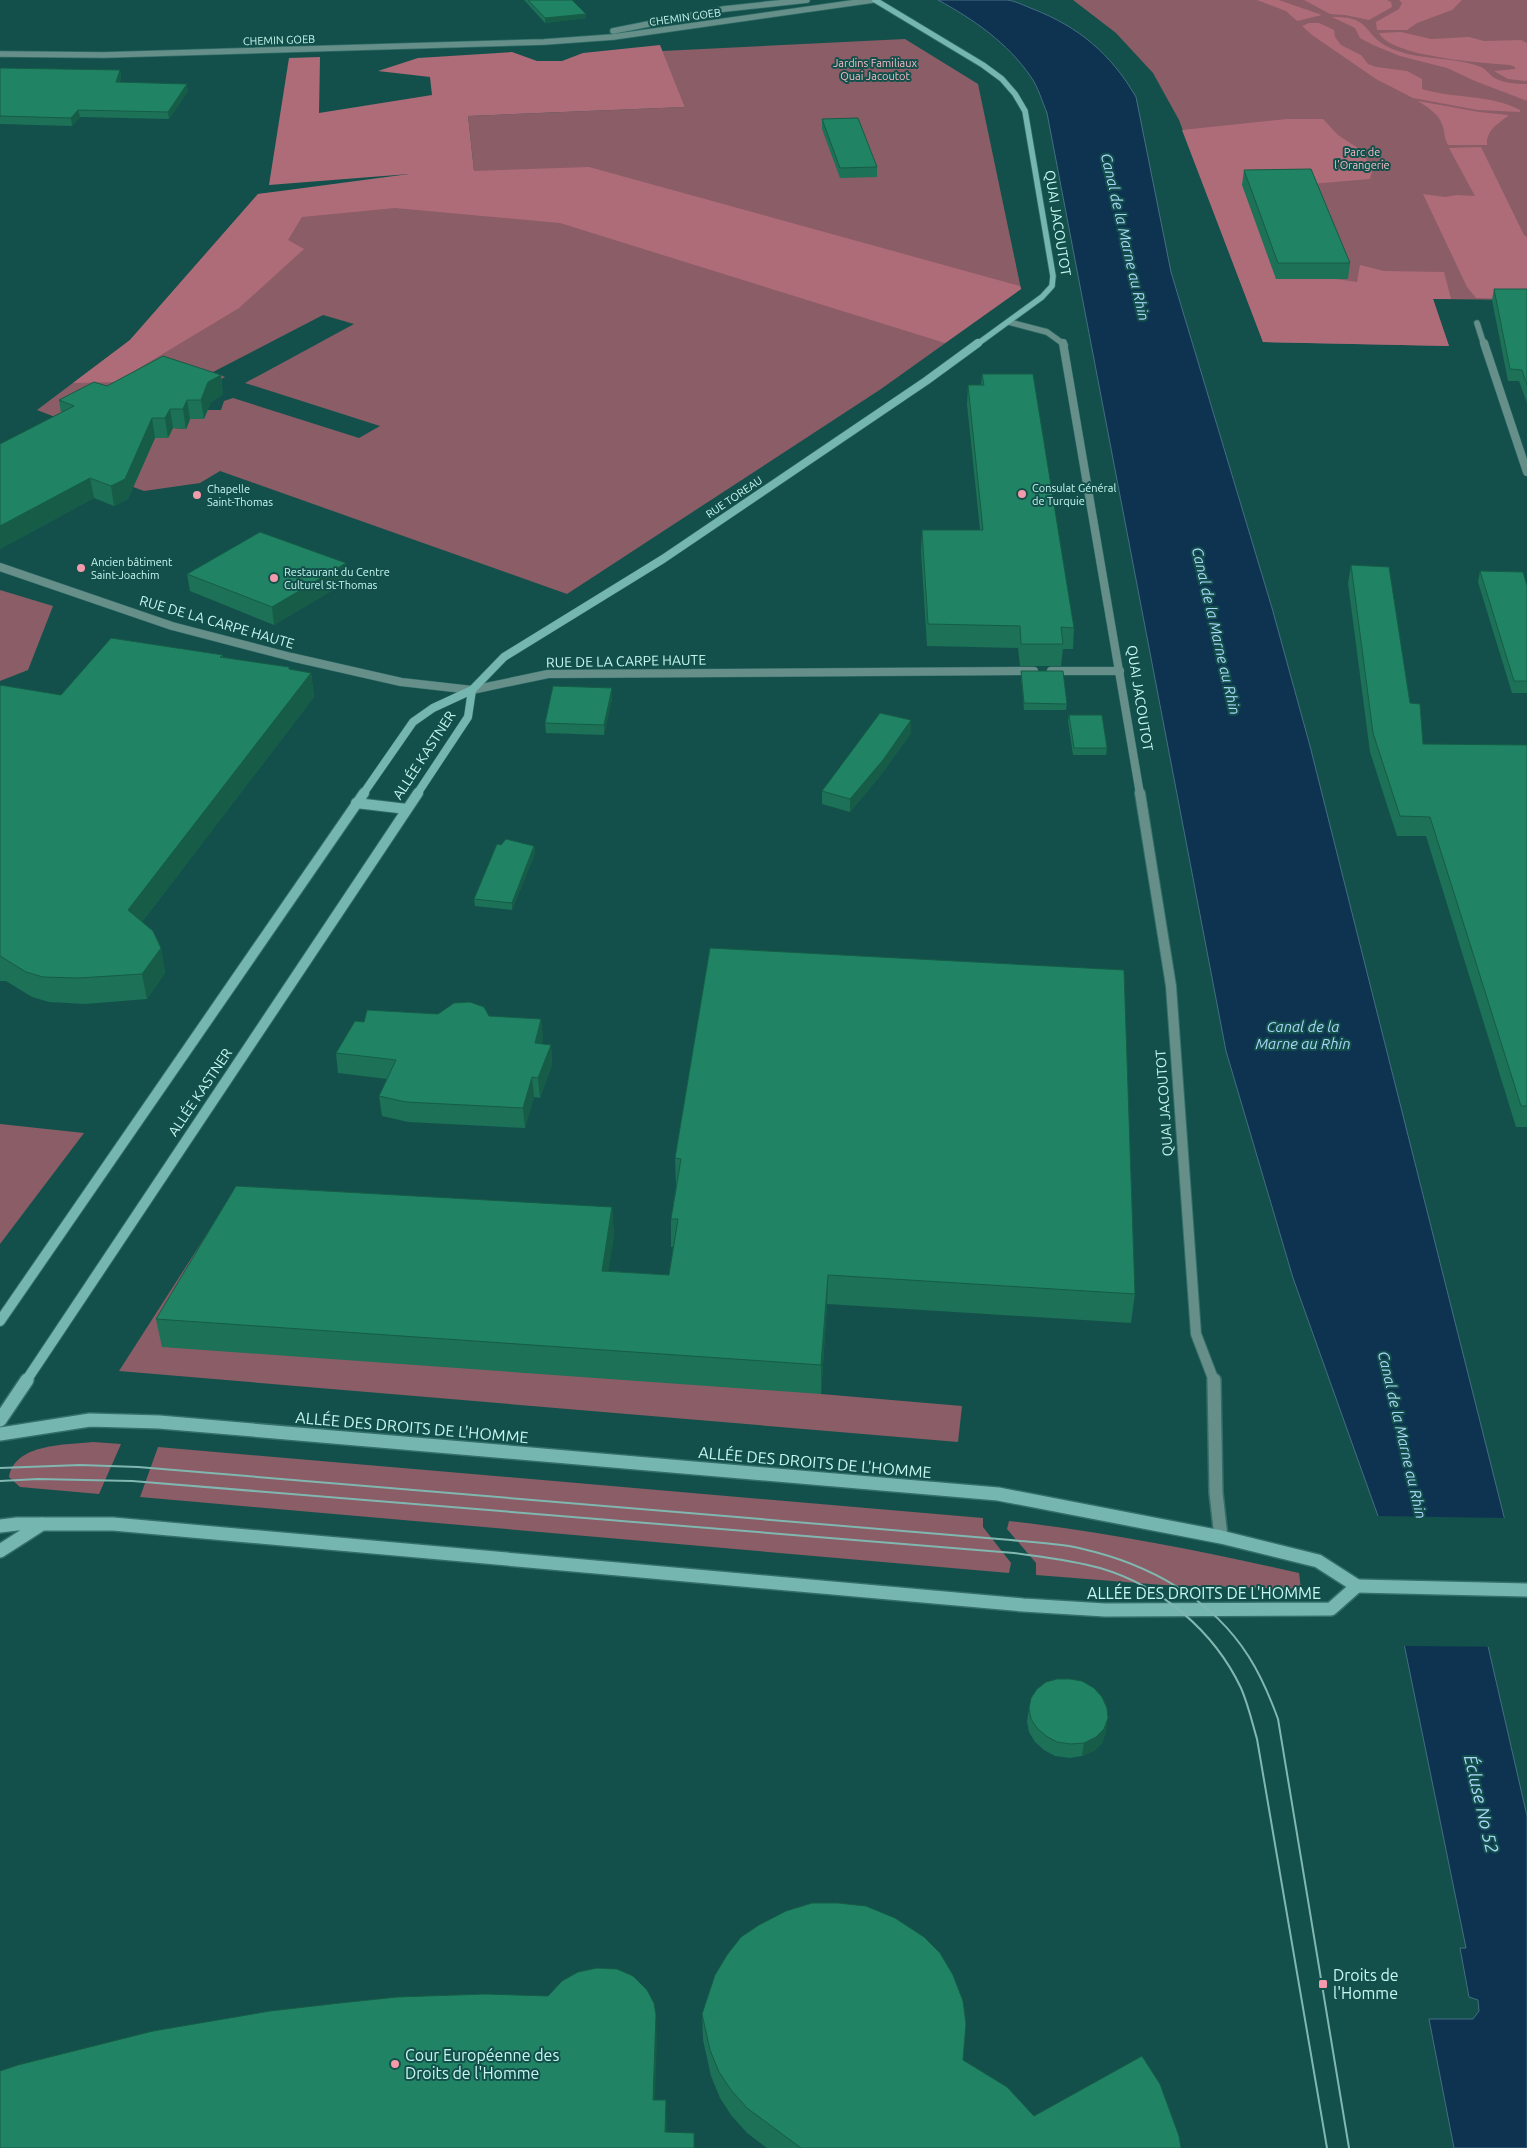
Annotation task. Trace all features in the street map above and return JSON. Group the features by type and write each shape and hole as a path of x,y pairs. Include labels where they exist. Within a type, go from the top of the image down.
{"main road":[{"name":"QUAI JACOUTOT","path":"874,0 983,65 1002,79 1015,94 1024,111 1053,276 1052,286 1042,297 1009,322"},
{"name":"RUE TOREAU","path":"472,690 504,658 663,559 926,381 1009,322"},
{"name":"ALLÉE KASTNER","path":"0,1321 413,722 433,708 472,690"},
{"name":"ALLÉE KASTNER","path":"0,1420 468,717 472,690"},
{"path":"356,803 407,809"},
{"name":"ALLÉE DES DROITS DE L'HOMME","path":"0,1434 90,1420 198,1426 998,1494 1221,1537 1318,1561 1357,1586 1331,1610 1086,1609 113,1524 0,1526"},
{"path":"0,1551 43,1524"},
{"path":"1357,1586 1527,1590"}],"street":[{"name":"CHEMIN GOEB","path":"558,41 724,9 807,0"},
{"name":"CHEMIN GOEB","path":"0,54 104,54 558,41 613,37 874,0"},
{"name":"QUAI JACOUTOT","path":"1009,322 1059,337 1064,345 1163,928 1171,986 1196,1334 1214,1380 1216,1493 1221,1537"},
{"path":"1477,323 1527,472"},
{"name":"RUE DE LA CARPE HAUTE","path":"0,567 172,626 291,657 401,682 472,690 548,674 1120,671"}],"green space":[{"name":"Parc de l'Orangerie","path":"1073,0 1527,0 1527,300 1433,299 1449,346 1263,342 1179,120 1153,73 1116,33"},
{"path":"1257,0 1279,0 1322,15 1297,21 1286,11"},
{"path":"1304,0 1387,0 1391,2 1392,7 1369,20 1330,14"},
{"path":"1399,0 1462,0 1452,10 1417,23 1407,30 1377,30 1376,22 1399,9 1402,3"},
{"path":"1332,17 1345,18 1361,23 1381,43 1401,52 1459,61 1483,68 1501,81 1527,84 1527,101 1447,68 1400,56 1373,45 1360,38 1355,28"},
{"path":"1309,23 1319,23 1334,30 1335,37 1341,45 1361,55 1368,64 1376,67 1407,71 1422,79 1422,89 1497,101 1520,110 1520,112 1478,110 1413,98 1376,79 1312,35 1302,26"},
{"path":"1401,32 1431,39 1469,37 1484,41 1521,40 1527,43 1527,81 1508,79 1494,71 1515,69 1515,67 1510,65 1460,60 1419,53 1401,48 1387,41 1379,33"},
{"name":"Jardins Familiaux Quai Jacoutot","path":"905,39 978,84 1021,289 881,389 567,594 220,471 200,483 144,491 82,468 155,438 173,428 186,429 190,419 207,410 221,410 224,401 233,398 359,438 380,426 245,383 354,324 323,315 213,372 225,377 204,388 63,420 37,410 130,340 258,194 474,171 468,116 685,107 662,51"},
{"path":"660,45 685,107 468,116 474,171 589,167 1020,286 1021,289 945,343 560,223 395,208 302,217 288,240 304,249 239,308 116,382 73,383 130,340 258,194 409,174 269,185 289,58 320,57 319,113 432,95 430,77 378,71 418,58 512,52 537,61 562,61 583,53"},
{"path":"1418,101 1508,116 1490,132 1487,145 1448,145 1438,117"},
{"path":"1287,119 1323,119 1338,135 1358,148 1373,168 1370,179 1299,185 1336,279 1357,282 1360,265 1384,271 1444,272 1451,299 1433,299 1449,346 1263,342 1182,130"},
{"path":"1481,147 1524,235 1527,237 1527,299 1476,298 1467,287 1423,194 1445,197 1457,195 1475,196 1449,148"},
{"path":"0,590 53,606 28,670 0,681"},
{"path":"0,1124 84,1133 0,1244"},
{"path":"230,1198 821,1394 962,1406 958,1442 119,1371"},
{"path":"93,1442 121,1444 99,1494 20,1487 9,1477 13,1466 31,1452 56,1445"},
{"path":"158,1447 983,1518 983,1527 1011,1563 1009,1573 140,1497"},
{"path":"1009,1521 1154,1543 1299,1573 1301,1589 1163,1585 1036,1575 1036,1563 1007,1529"}],"water":[{"name":"Canal de la Marne au Rhin","path":"938,0 1014,1 1050,16 1079,33 1105,55 1136,97 1171,272 1272,608 1310,746 1527,1608 1488,1646 1527,1816 1527,2148 1454,2148 1429,2019 1473,2019 1479,2011 1478,2000 1469,1997 1460,1948 1466,1948 1378,1516 1293,1278 1226,1051 1047,113 1033,81 1012,53 977,24"}],"pier":[{"path":"1375,1516 1507,1518 1527,1598 1527,1647 1401,1646"}],"building":[{"path":"528,0 572,0 586,14 545,18"},
{"path":"0,68 120,70 116,82 187,84 168,112 78,110 71,118 0,116"},
{"path":"858,118 877,167 840,168 822,119"},
{"path":"1311,169 1350,263 1278,263 1244,170"},
{"path":"1494,289 1527,289 1527,385 1522,370 1510,369"},
{"path":"163,356 221,375 208,382 201,400 187,400 183,409 170,409 165,418 152,418 125,479 111,486 90,478 0,526 0,444 74,406 59,400 94,382 107,386"},
{"path":"982,374 1033,374 1074,628 1061,627 1063,644 1021,644 1020,626 928,624 922,530 983,530 968,385 984,385"},
{"path":"260,532 346,563 272,607 187,574"},
{"path":"1351,565 1389,567 1410,703 1420,704 1423,744 1527,745 1527,1106 1521,1106 1430,817 1400,816 1373,733"},
{"path":"1480,571 1523,572 1527,586 1527,681 1514,681"},
{"path":"111,638 223,655 220,657 289,667 289,669 311,673 128,910 153,931 161,948 142,974 79,978 43,977 26,972 0,956 0,685 61,695"},
{"path":"1021,671 1063,671 1067,704 1024,703"},
{"path":"553,686 612,688 604,725 545,723"},
{"path":"880,713 911,720 883,760 850,799 822,791"},
{"path":"1069,715 1102,715 1107,748 1074,748"},
{"path":"506,839 534,846 512,903 474,899 497,844 501,845"},
{"path":"710,948 1124,970 1135,1294 828,1275 821,1365 156,1319 236,1186 612,1207 602,1271 669,1275 678,1219 671,1219 681,1159 675,1158"},
{"path":"470,1002 484,1007 489,1016 541,1019 535,1043 551,1045 538,1078 532,1077 523,1108 406,1102 379,1096 396,1060 336,1053 355,1021 364,1022 367,1010 438,1014 454,1003"},
{"path":"1057,1679 1082,1681 1094,1688 1102,1697 1107,1708 1108,1718 1104,1729 1096,1737 1084,1743 1057,1742 1037,1728 1031,1719 1029,1708 1031,1698 1037,1689 1046,1682"},
{"path":"812,1903 866,1906 895,1918 924,1937 940,1953 953,1975 963,2001 966,2024 963,2060 1007,2087 1034,2116 1142,2056 1160,2084 1179,2136 1181,2148 801,2148 747,2108 731,2090 719,2072 710,2050 702,2014 715,1975 741,1937 786,1911"},
{"name":"Cour Européenne des Droits de l'Homme","path":"597,1968 617,1969 633,1976 647,1990 654,2003 656,2015 653,2100 666,2100 665,2132 694,2133 694,2148 0,2148 0,2071 18,2065 153,2031 270,2011 397,1997 485,1994 548,1996 562,1981 578,1972"}],"tram line":[{"path":"0,1468 80,1465 138,1467 1056,1544 1107,1556 1154,1574 1176,1586 1197,1601 1217,1617 1234,1636 1257,1672 1278,1719 1349,2148"},
{"path":"0,1481 38,1479 132,1481 1014,1553 1089,1565 1144,1586 1183,1613 1201,1630 1230,1667 1246,1700 1257,1739 1327,2148"}],"place":[{"name":"Consulat Général de Turquie","path":"1022,494"},
{"name":"Chapelle Saint-Thomas","path":"197,495"},
{"name":"Ancien bâtiment Saint-Joachim","path":"81,568"},
{"name":"Restaurant du Centre Culturel St-Thomas","path":"274,578"},
{"name":"Droits de l'Homme","path":"1323,1984"},
{"name":"Cour Européenne des Droits de l'Homme","path":"395,2064"}],"water label":[{"name":"Écluse No 52","path":"1481,1804"}]}
